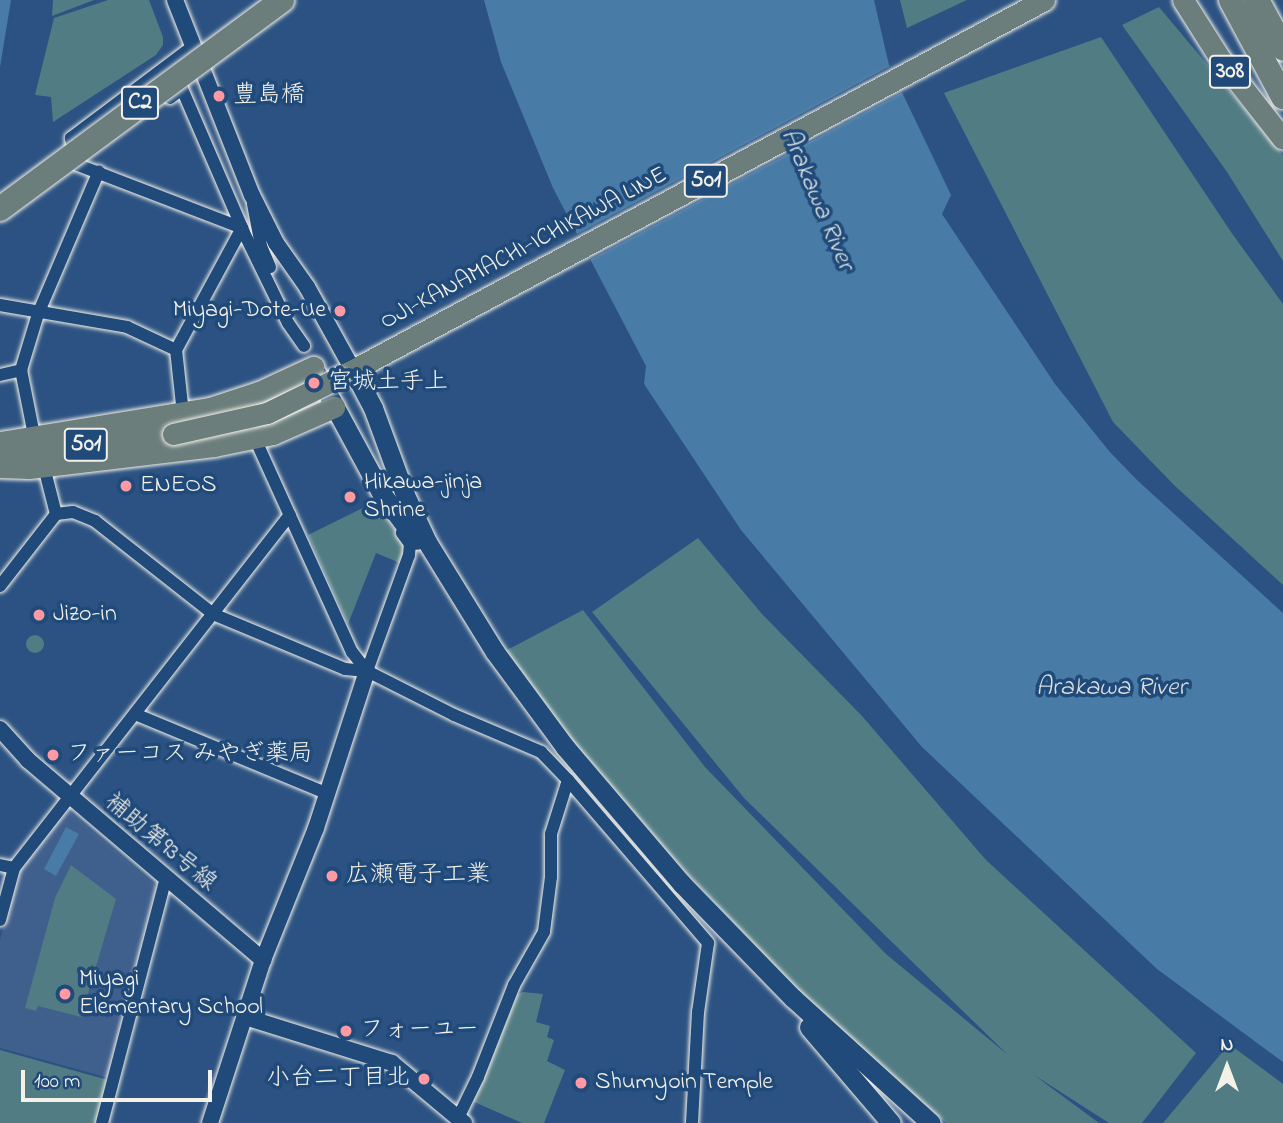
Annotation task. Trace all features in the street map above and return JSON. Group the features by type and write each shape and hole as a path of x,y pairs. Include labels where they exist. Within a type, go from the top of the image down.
{"highway":[{"name":"C2","path":"0,201 272,0"},
{"name":"C2","path":"0,209 282,0"},
{"path":"1231,0 1283,97"},
{"path":"1248,0 1283,66"},
{"path":"1257,0 1283,48"},
{"path":"1276,0 1283,13"}],"main road":[{"name":"OJI-KANAMACHI-ICHIKAWA LINE","path":"0,455 173,434 267,414 1044,0"},
{"name":"308","path":"1183,0 1221,60 1283,139"},
{"path":"1266,0 1283,34"},
{"path":"0,442 183,414 239,400 313,367 382,494 428,556 446,575"},
{"path":"353,370 373,408 414,517 446,575 495,652 573,757 682,884 793,998 930,1123"},
{"path":"0,467 44,467 255,439 296,425 334,407"},
{"path":"793,998 825,1048 875,1101 891,1123"}],"street":[{"path":"175,0 253,195 276,243 307,287 353,370"},
{"path":"78,165 71,138 192,46"},
{"path":"0,222 182,89 242,228 288,323 304,346"},
{"path":"78,165 242,228"},
{"path":"34,435 21,370 38,314 99,171"},
{"path":"253,195 261,246 313,367"},
{"path":"183,414 176,350 242,228"},
{"path":"0,305 38,314 127,327 176,350"},
{"path":"0,375 21,370"},
{"path":"239,400 352,652 367,671"},
{"path":"210,1123 263,960 328,794 367,671 409,555 410,544 373,491 353,450 353,442"},
{"path":"44,467 56,514"},
{"path":"0,586 56,514 73,512 95,522 213,614 345,669 367,671 454,715 541,752 708,943 698,1012 692,1123"},
{"path":"0,920 14,868 290,515"},
{"path":"135,714 328,794"},
{"name":"補助第93号線","path":"0,729 28,760 263,960"},
{"path":"245,1017 392,1063 461,1121 514,985 544,932 551,877 551,834 568,780"},
{"path":"0,865 14,868"},
{"path":"102,1123 166,877"}],"shaded area":[{"name":"Miyagi Elementary School","path":"66,809 158,888 109,1078 0,1048 0,940 18,869"}],"green space":[{"path":"53,0 94,0 52,16"},
{"path":"108,0 149,0 163,37 163,45 156,55 53,122 51,97 35,95 54,18"},
{"path":"900,0 967,0 907,28"},
{"path":"1159,7 1283,155 1283,261 1227,172 1122,25"},
{"path":"1101,37 1231,232 1283,304 1283,585 1174,485 1113,422 944,93"},
{"path":"375,502 404,542 405,550 400,563 376,553 348,624 308,535"},
{"path":"698,538 762,614 862,716 986,860 1196,1053 1142,1123 1109,1123 1034,1075 1099,1123 946,1123 823,1017 597,778 505,651 583,610 705,767 886,954 1008,1055 744,798 592,612"},
{"path":"35,635 41,638 44,644 41,650 35,653 29,650 26,644 29,638"},
{"path":"71,865 116,899 81,1017 38,1006 36,1011 25,1008 55,898"},
{"path":"523,992 543,994 536,1022 550,1026 547,1037 554,1040 547,1061 565,1070 544,1123 522,1123 472,1101 514,996"},
{"path":"1229,1044 1283,1084 1283,1123 1163,1123"},
{"path":"0,1050 108,1080 96,1123 0,1123"}],"water":[{"path":"0,0 11,0 0,67"},
{"name":"Arakawa River","path":"484,0 874,0 889,65 951,195 942,214 1055,384 1109,451 1137,480 1283,613 1283,1062 1157,969 922,747 741,530 644,384 646,366 553,188 501,62"},
{"path":"66,827 79,834 56,876 44,869"}],"pier":[{"path":"892,65 905,91 588,261 575,235"}],"place":[{"name":"豊島橋","path":"219,96"},
{"name":"Miyagi-Dote-Ue","path":"340,311"},
{"name":"宮城土手上","path":"314,383"},
{"name":"ENEOS","path":"126,486"},
{"name":"Hikawa-jinja Shrine","path":"350,497"},
{"name":"Jizo-in","path":"39,615"},
{"name":"ファーコス みやぎ薬局","path":"53,755"},
{"name":"広瀬電子工業","path":"332,876"},
{"name":"Miyagi Elementary School","path":"65,994"},
{"name":"フォーユー","path":"346,1031"},
{"name":"小台二丁目北","path":"424,1079"},
{"name":"Shumyoin Temple","path":"581,1083"}]}
